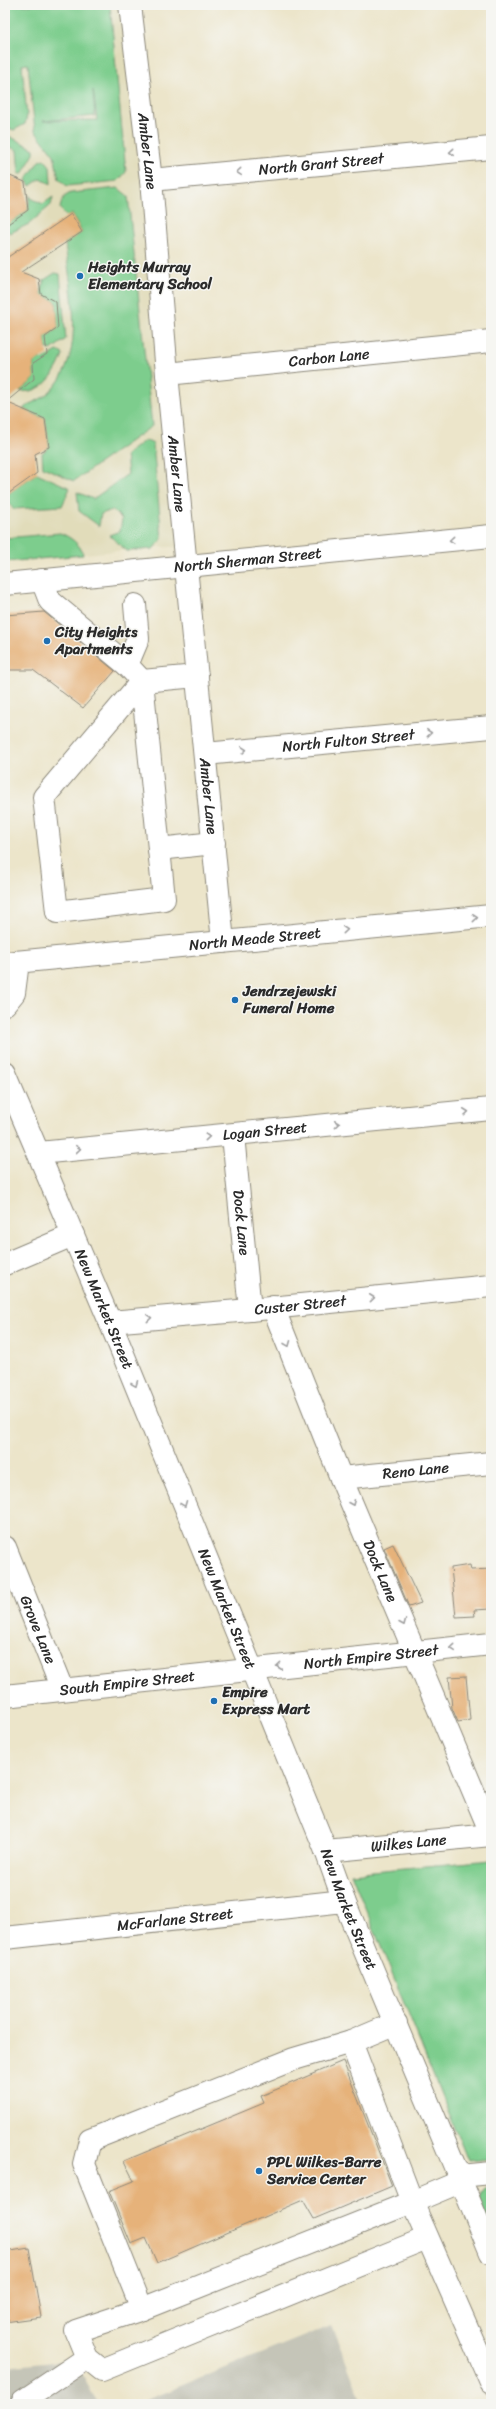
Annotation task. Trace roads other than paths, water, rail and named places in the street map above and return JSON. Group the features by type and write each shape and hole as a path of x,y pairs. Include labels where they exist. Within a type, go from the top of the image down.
{"street":[{"name":"Amber Lane","path":"130,5 150,180 167,374 206,754 223,942"},
{"name":"North Grant Street","path":"150,180 491,148"},
{"name":"Carbon Lane","path":"167,374 491,341"},
{"name":"North Sherman Street","path":"5,584 491,536"},
{"path":"42,580 50,601 127,665 142,681 164,899 57,912 44,797 142,681 197,676"},
{"path":"127,665 138,639 135,605"},
{"name":"North Fulton Street","path":"206,754 491,727"},
{"path":"159,849 214,843"},
{"name":"North Meade Street","path":"12,963 491,916"},
{"path":"5,1004 14,994 12,963"},
{"name":"New Market Street","path":"5,1076 110,1322 250,1669 326,1851 344,1901 491,2253"},
{"name":"Logan Street","path":"39,1153 491,1109"},
{"name":"Dock Lane","path":"233,1134 250,1310"},
{"path":"5,1264 73,1235"},
{"name":"Custer Street","path":"110,1322 250,1310 491,1286"},
{"name":"Dock Lane","path":"273,1307 341,1478 491,1834"},
{"name":"Reno Lane","path":"341,1478 491,1464"},
{"name":"Grove Lane","path":"5,1547 62,1689"},
{"name":"North Empire Street","path":"250,1669 491,1644"},
{"name":"South Empire Street","path":"5,1696 250,1669"},
{"name":"Wilkes Lane","path":"326,1851 491,1834"},
{"name":"McFarlane Street","path":"5,1938 344,1901"},
{"path":"142,2310 84,2164 90,2140 294,2059 351,2042 396,2023"},
{"path":"351,2042 412,2202 491,2382"},
{"path":"427,2238 102,2370 87,2358 76,2331 142,2310 412,2202 461,2179 491,2173"},
{"path":"21,2404 23,2400 87,2358"}],"place":[{"name":"Heights Murray Elementary School","path":"80,276"},
{"name":"City Heights Apartments","path":"47,641"},
{"name":"Jendrzejewski Funeral Home","path":"235,1000"},
{"name":"Empire Express Mart","path":"214,1701"},
{"name":"PPL Wilkes-Barre Service Center","path":"259,2171"}]}
